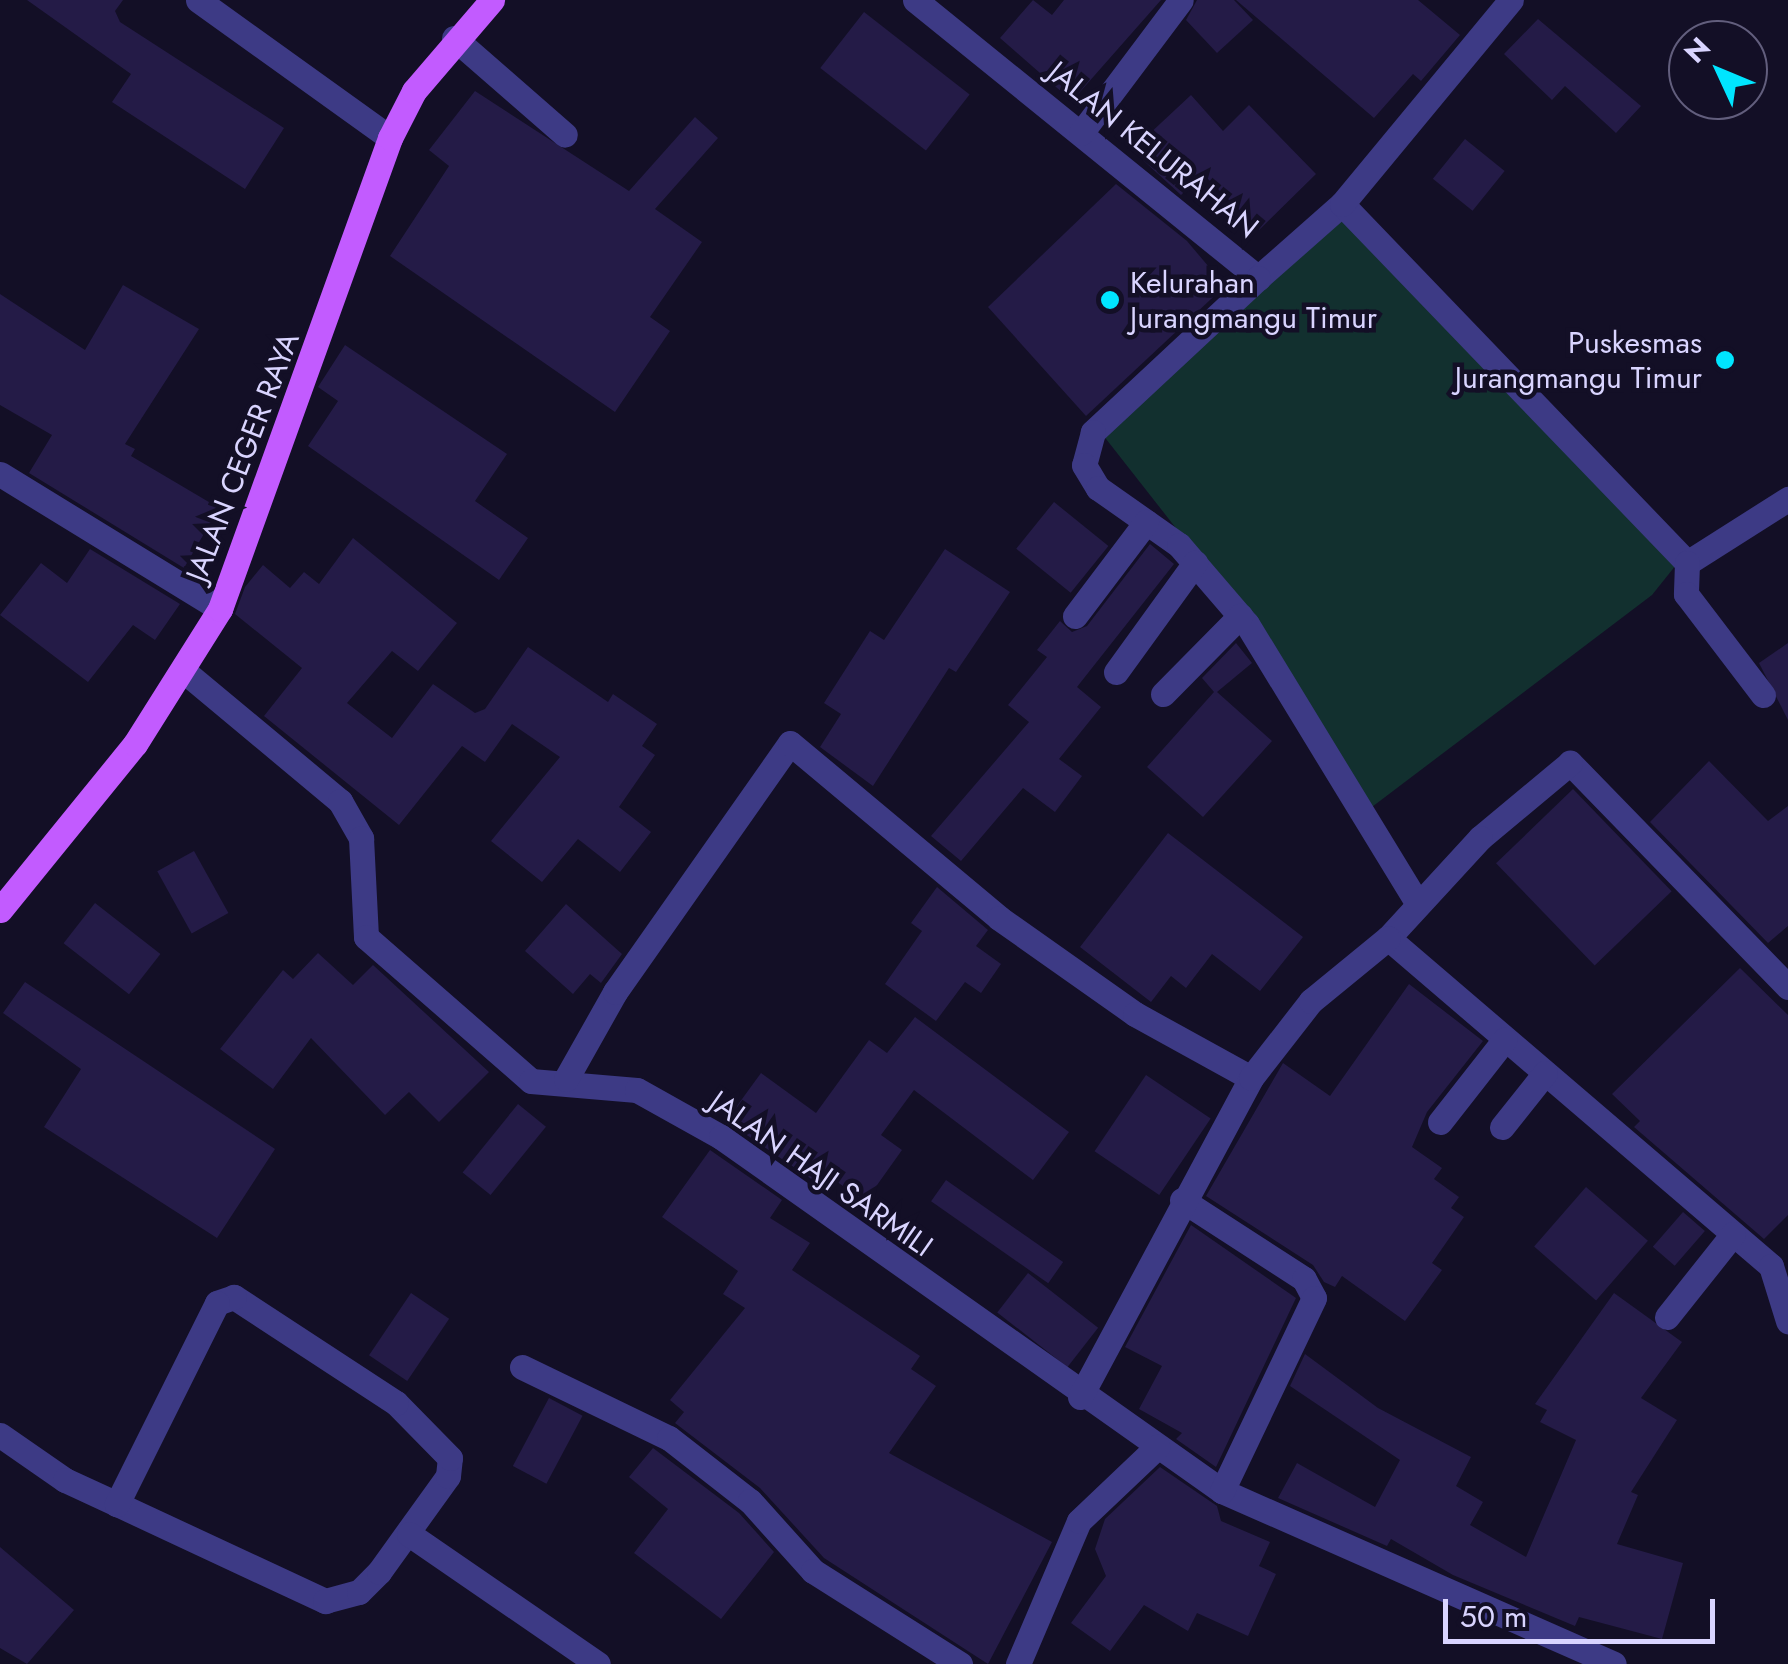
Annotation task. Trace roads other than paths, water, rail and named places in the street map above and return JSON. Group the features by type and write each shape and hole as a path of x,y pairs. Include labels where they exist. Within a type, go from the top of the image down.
{"main road":[{"name":"JALAN CEGER RAYA","path":"0,910 185,672 220,610 390,138 454,38 492,0"}],"street":[{"path":"198,0 390,138"},
{"name":"JALAN KELURAHAN","path":"915,0 1258,278 1342,204 1511,0"},
{"path":"1082,132 1181,0"},
{"path":"454,38 566,134"},
{"path":"1342,204 1682,559 1686,594 1763,695"},
{"path":"1258,278 1085,445 1084,464 1098,488 1196,563 1240,616 1417,903"},
{"path":"0,474 220,610"},
{"path":"1682,559 1788,499"},
{"path":"1075,616 1146,522"},
{"path":"1116,672 1196,563"},
{"path":"1163,694 1240,616"},
{"name":"JALAN HAJI SARMILI","path":"185,672 353,818 362,928 373,946 531,1081 549,1086 566,1079 637,1090 721,1137 1080,1397 1222,1491 1614,1664"},
{"path":"566,1079 616,992 790,743 999,918 1135,1014 1251,1078"},
{"path":"1080,1397 1182,1200 1251,1078 1311,1001 1388,938 1417,903 1570,764 1788,987"},
{"path":"1388,938 1734,1234 1780,1258 1788,1321"},
{"path":"1440,1122 1506,1039"},
{"path":"1502,1127 1545,1072"},
{"path":"1182,1200 1304,1279 1314,1298 1222,1491"},
{"path":"1667,1317 1734,1234"},
{"path":"0,1435 117,1504 325,1600 359,1592 409,1534 448,1476 444,1445 396,1403 234,1297 217,1304 117,1504"},
{"path":"522,1367 669,1438 750,1501 812,1572 960,1664"},
{"path":"1018,1664 1079,1521 1156,1447"},
{"path":"409,1534 598,1664"}],"place":[{"name":"Kelurahan Jurangmangu Timur","path":"1110,300"},
{"name":"Puskesmas Jurangmangu Timur","path":"1725,360"}]}
